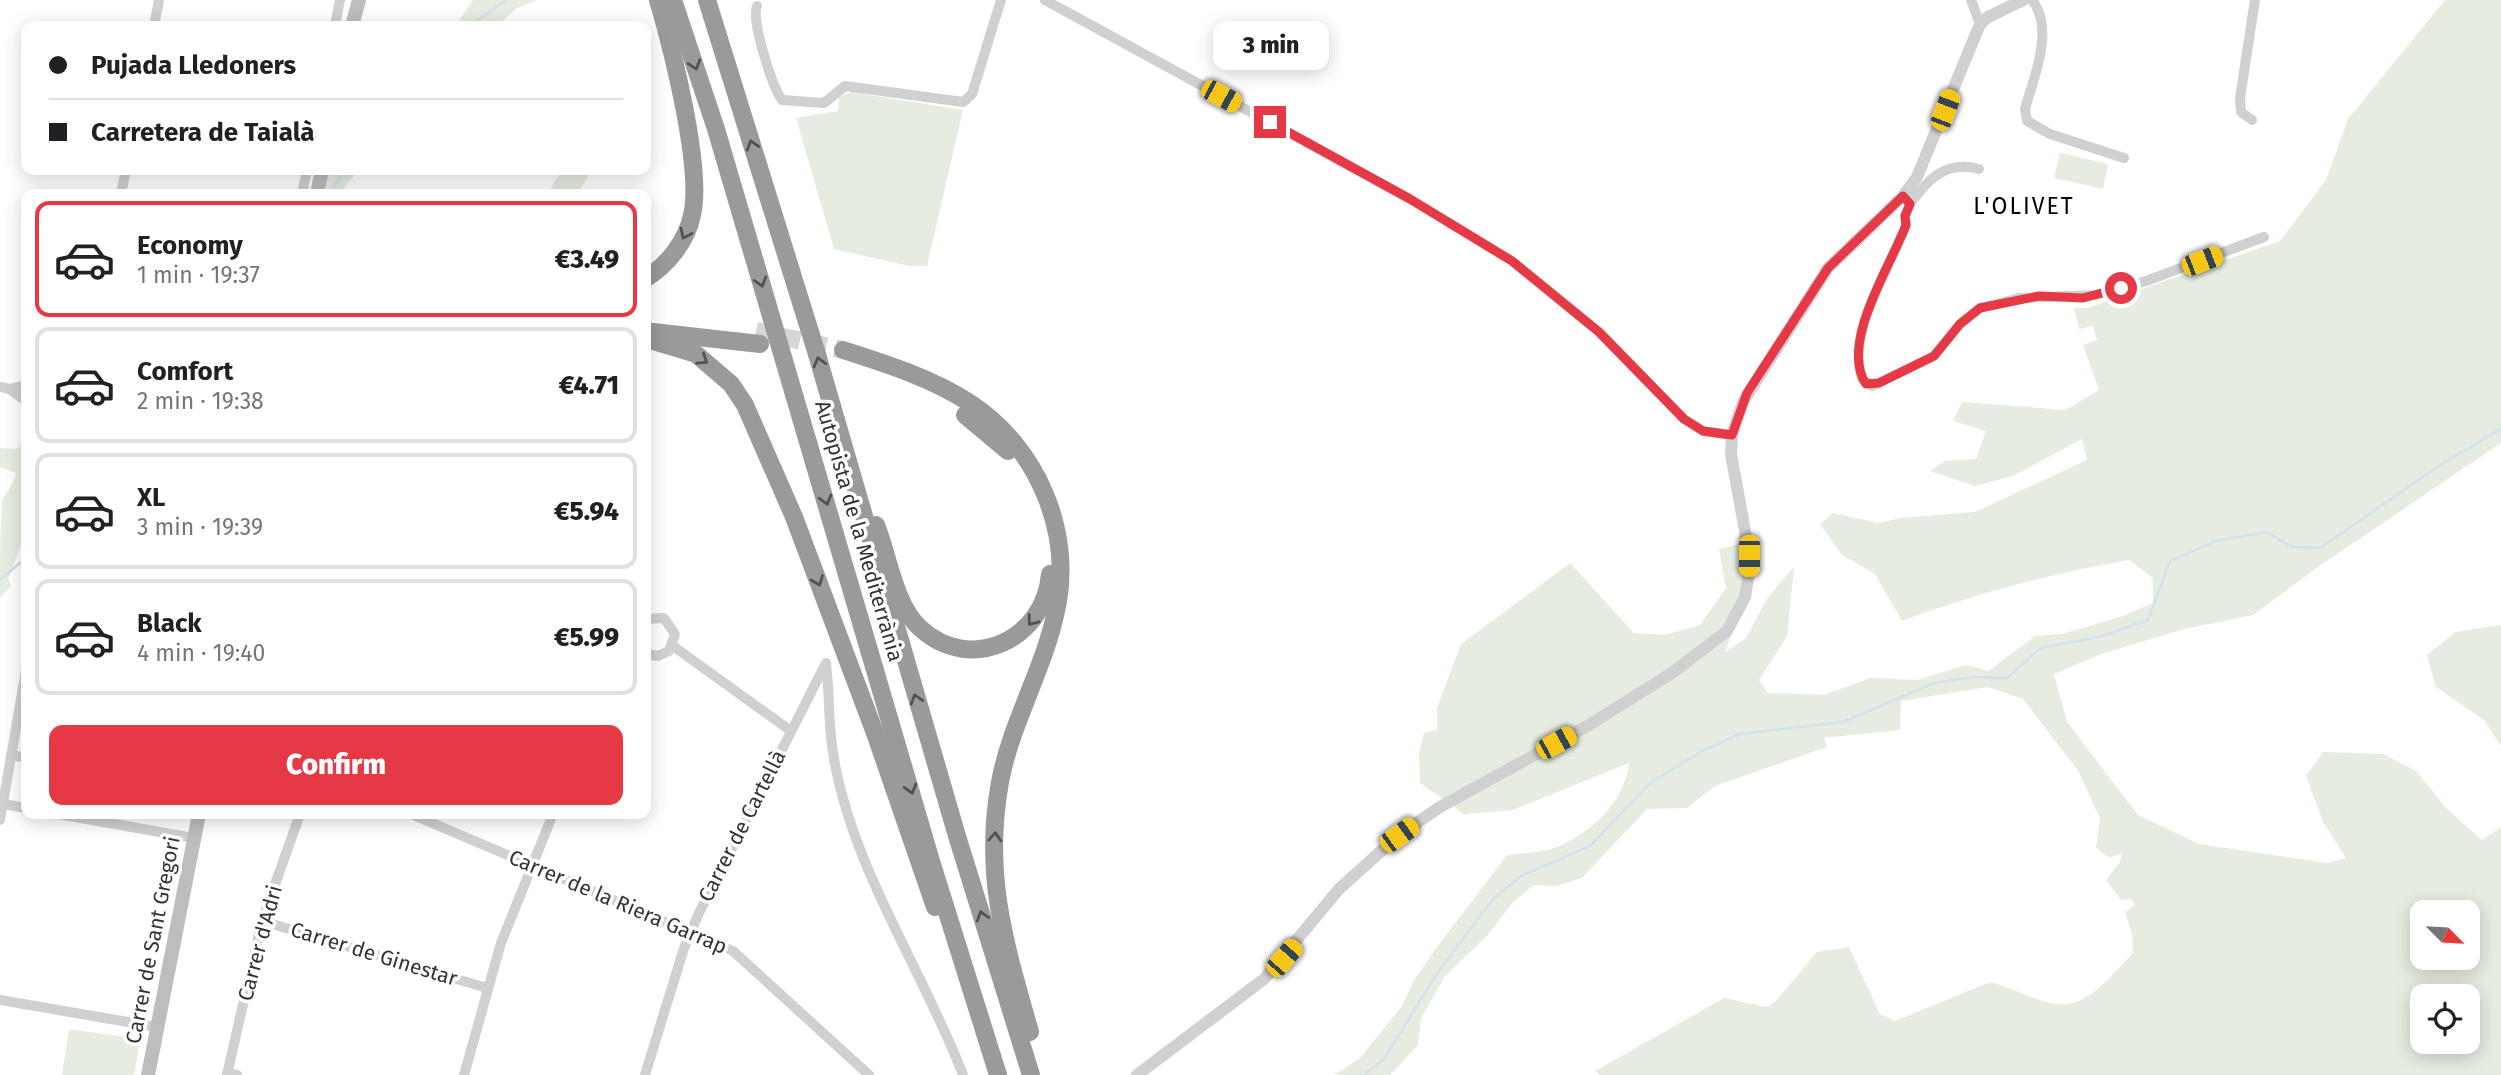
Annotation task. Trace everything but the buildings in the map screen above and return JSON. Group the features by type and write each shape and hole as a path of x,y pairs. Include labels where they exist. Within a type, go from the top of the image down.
{"highway":[{"path":"651,275 662,267 679,246 693,214 694,196 682,106 658,0"},
{"name":"Autopista de la Mediterrània","path":"673,0 720,142 998,1075"},
{"name":"Autopista de la Mediterrània","path":"707,0 834,414 957,836 1033,1075"},
{"path":"651,322 711,325 758,337 651,332"},
{"path":"651,340 696,354 725,377 745,405 794,517 876,733 920,870 983,1027"},
{"path":"834,414 902,599 920,628 943,643 982,649 999,646 1023,632 1033,622 1047,594 1051,560 1047,533 1036,498 1016,461 996,439 953,406 914,385 845,357 939,385 997,424 1028,461 1053,513 1059,552 1056,611 1000,781 993,867 1005,947 1032,1041 1033,1075"}],"main road":[{"path":"353,21 359,0"},
{"name":"Carrer de Sant Gregori","path":"148,1075 198,819"}],"street":[{"path":"155,21 159,0"},
{"path":"336,21 340,0"},
{"path":"351,21 352,0"},
{"path":"757,6 755,18 769,69 782,100 824,103 845,86 963,102 972,94 1001,0"},
{"path":"1045,0 1399,192 1512,261 1599,332 1684,419 1703,431 1732,435"},
{"path":"1971,0 1980,24"},
{"path":"2023,0 1988,17 1980,24 1925,162 1906,200 1906,225 1869,310 1858,351 1857,361 1866,384 1879,383 1934,356 1960,324 1980,308 2019,298 2095,295 2146,281 2264,237"},
{"path":"2032,0 2041,12 2043,30 2025,109 2027,121 2050,134 2124,158"},
{"path":"2252,120 2241,112 2240,98 2255,0"},
{"path":"1137,1075 1264,979 1339,889 1399,835 1440,807 1611,711 1694,657 1727,631 1745,597 1749,573 1745,531 1732,467 1732,435 1747,393 1815,285 1839,254 1887,212 1944,169 1965,165 1979,169"},
{"path":"1887,212 1897,217 1905,216"},
{"path":"5,388 21,398"},
{"path":"651,618 658,616 669,622 675,634 673,646 664,654 651,655"},
{"path":"673,646 790,731"},
{"name":"Carrer de Cartellà","path":"645,1075 691,932 826,663 834,760 848,812 881,899 951,1043 963,1075"},
{"path":"0,820 21,698"},
{"path":"11,755 21,757"},
{"path":"3,804 21,807"},
{"path":"86,819 194,838"},
{"name":"Carrer d'Adri","path":"230,1074 262,921 298,819"},
{"name":"Carrer de la Riera Garrap","path":"423,819 733,951 869,1075"},
{"path":"464,1075 487,988 531,864 551,819"},
{"name":"Carrer de Ginestar","path":"262,921 487,988"},
{"path":"0,1000 157,1027"}],"shaded area":[{"path":"473,0 537,0 517,8 503,21 458,21"},
{"path":"2445,0 2501,0 2501,443 2318,567 2253,615 2184,629 2104,653 2054,674 2067,722 2138,815 2199,844 2327,863 2346,858 2323,822 2306,776 2323,752 2383,754 2416,771 2448,810 2482,840 2501,827 2501,1075 1600,1075 1595,1071 1724,998 1766,1007 1775,1002 1817,952 1849,947 1880,1014 1895,1021 1990,982 2051,1003 2069,1004 2096,990 2112,975 2133,953 2132,934 2125,912 2135,905 2131,899 2121,900 2106,880 2120,862 2122,853 2109,858 2096,847 2100,819 2079,772 2023,699 1988,687 1901,701 1900,730 1824,738 1827,747 1715,786 1687,808 1647,809 1582,878 1556,886 1534,885 1512,903 1488,935 1445,976 1421,1018 1418,1045 1390,1075 1334,1075 1360,1058 1402,1006 1414,980 1507,855 1551,849 1578,836 1591,827 1612,804 1626,777 1629,763 1513,810 1464,814 1420,783 1419,753 1424,733 1437,730 1437,708 1461,644 1570,563 1634,633 1665,635 1700,625 1726,588 1719,549 1745,543 1751,580 1725,652 1746,638 1768,597 1794,567 1787,636 1759,680 1768,693 1824,695 1870,678 1917,680 1966,665 1988,671 2035,636 2062,634 2123,616 2153,603 2153,578 2129,560 2014,585 1902,621 1875,574 1842,555 1820,524 1833,513 1878,523 1900,518 1975,512 2087,460 2082,439 2013,476 1975,486 1930,471 1945,461 1976,459 1986,431 1953,421 1962,402 2065,410 2099,390 2083,345 2097,340 2093,326 2079,329 2074,308 2087,308 2280,241 2326,180 2348,119"},
{"path":"851,92 963,110 927,266 909,266 834,249 796,118 838,111 839,97"},
{"path":"2060,153 2108,164 2103,189 2054,178"},
{"path":"328,175 354,175 344,189 326,189"},
{"path":"559,175 588,175 581,189 550,189"},
{"path":"21,446 21,544 8,579 11,586 0,597 2,503 16,473 0,467 0,448 16,449"},
{"path":"2501,625 2501,746 2484,720 2436,687 2427,655 2455,632"},
{"path":"69,1029 140,1039 134,1075 62,1075"}],"waterway":[{"path":"477,21 506,0"},
{"path":"332,189 342,175"},
{"path":"1364,1075 1384,1059 1436,975 1493,899 1521,876 1590,846 1650,783 1704,750 1740,734 1843,722 1934,683 1975,677 2007,678 2041,648 2099,637 2148,620 2170,561 2216,541 2266,532 2293,547 2320,548 2442,464 2501,429"},
{"path":"0,580 21,562"}],"tunnel":[{"path":"756,331 843,350"}],"district":[{"name":"L'OLIVET","path":"2024,206"}],"route":[{"path":"1270,122 1410,199 1512,261 1599,332 1659,390 1684,419 1703,431 1732,435 1747,393 1815,285 1839,254 1903,196 1910,204 1910,211 1905,216 1906,225 1869,310 1858,351 1857,361 1866,384 1872,386 1934,356 1960,324 1980,308 2039,296 2083,298 2121,288"}]}
